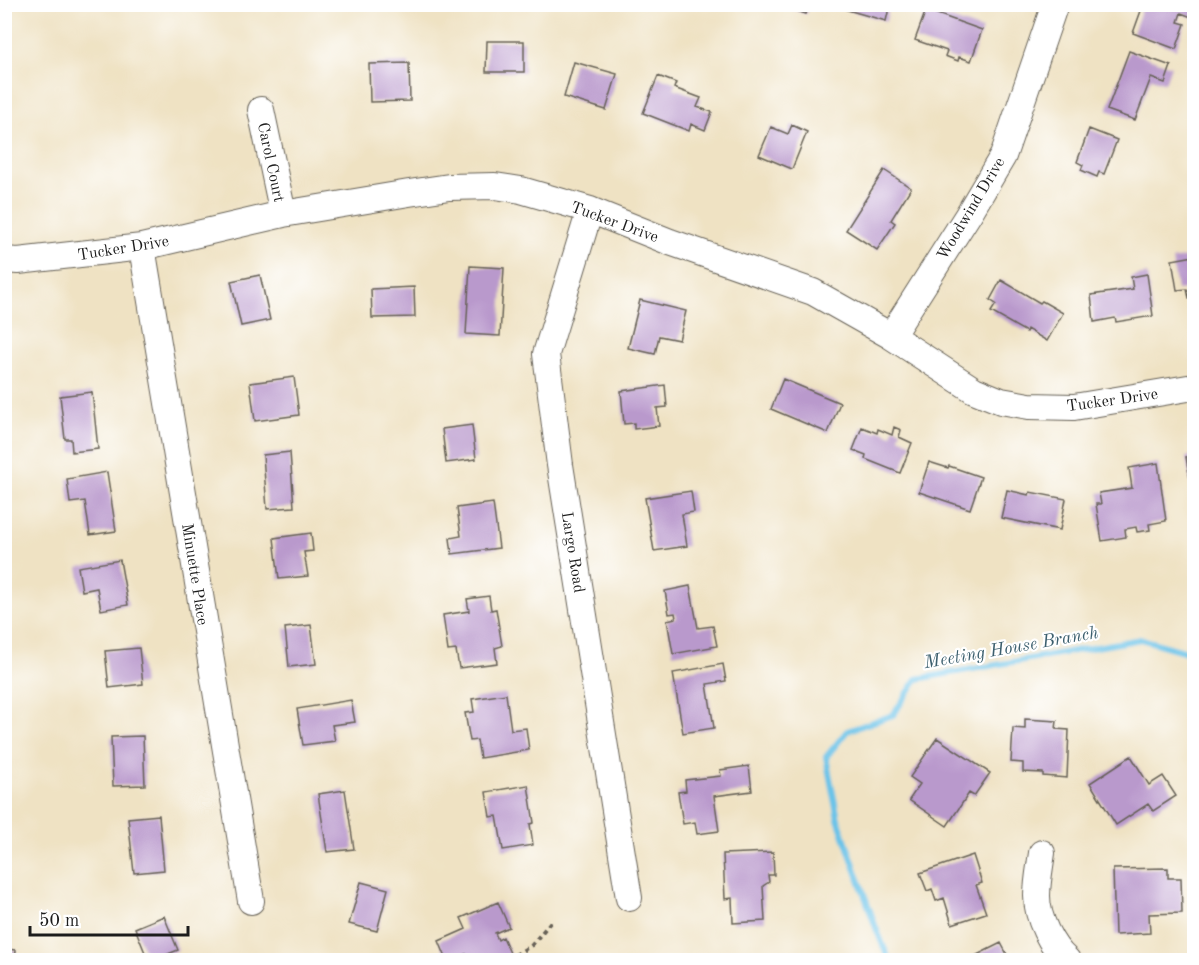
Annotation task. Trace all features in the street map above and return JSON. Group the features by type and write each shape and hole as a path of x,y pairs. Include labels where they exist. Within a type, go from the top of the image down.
{"street":[{"name":"Woodwind Drive","path":"891,336 1003,156 1055,4"},
{"name":"Carol Court","path":"261,110 283,214"},
{"name":"Tucker Drive","path":"4,260 18,261 142,247 283,214 449,187 495,186 521,190 590,210 670,242 813,292 891,336 974,390 1000,401 1021,405 1074,407 1194,387"},
{"name":"Largo Road","path":"590,210 546,354 560,465 629,898"},
{"name":"Minuette Place","path":"142,247 251,902"},
{"path":"1042,853 1036,898 1044,927 1061,955 1067,960"}],"path":[{"path":"515,955 532,945 553,919"}],"building":[{"path":"793,4 810,4 806,14 791,9"},
{"path":"838,4 890,4 886,21 837,7"},
{"path":"1139,4 1179,4 1192,9 1194,4 1194,18 1181,13 1178,22 1185,24 1176,49 1133,33 1142,8 1138,6"},
{"path":"926,10 982,30 971,61 959,57 958,61 945,56 947,51 915,40"},
{"path":"487,41 524,41 524,72 486,72"},
{"path":"1129,51 1171,66 1165,83 1151,78 1135,120 1107,110"},
{"path":"574,62 617,74 606,110 564,97"},
{"path":"409,63 410,101 370,102 369,64"},
{"path":"658,76 676,83 674,88 701,98 697,107 712,112 705,130 691,124 689,131 643,113"},
{"path":"792,125 807,132 792,169 759,155 771,127 788,134"},
{"path":"1089,129 1117,140 1104,174 1099,172 1097,177 1081,170 1083,165 1077,162"},
{"path":"884,170 911,188 891,220 895,223 877,250 846,230"},
{"path":"1194,256 1194,297 1189,298 1187,289 1177,290 1172,260"},
{"path":"470,266 504,268 500,336 466,334"},
{"path":"1147,274 1153,316 1116,322 1115,318 1094,322 1091,295 1133,289 1131,277"},
{"path":"260,275 270,320 241,326 231,281"},
{"path":"1001,280 1040,303 1042,301 1063,313 1047,341 991,312 996,304 990,300"},
{"path":"414,287 415,317 372,318 371,289"},
{"path":"640,300 686,311 679,340 659,336 655,354 628,348"},
{"path":"294,377 299,415 255,421 250,383"},
{"path":"783,379 840,403 828,433 771,409"},
{"path":"665,385 667,407 657,408 659,426 634,429 634,423 624,424 621,391"},
{"path":"92,392 98,449 72,452 71,439 65,439 60,396"},
{"path":"472,425 476,459 446,463 442,429"},
{"path":"862,427 877,433 878,429 892,435 894,427 901,430 899,437 912,443 900,473 865,459 866,455 853,450"},
{"path":"290,452 294,507 267,509 263,455"},
{"path":"1194,456 1194,490 1192,491 1186,457"},
{"path":"929,462 981,477 970,509 919,492"},
{"path":"1158,463 1166,521 1149,524 1150,530 1137,532 1136,527 1125,529 1126,537 1102,541 1096,504 1101,504 1099,493 1132,488 1129,468"},
{"path":"107,472 116,531 90,535 85,501 70,503 67,479"},
{"path":"1007,490 1066,499 1060,530 1001,518"},
{"path":"691,491 694,512 682,514 687,546 654,551 645,498"},
{"path":"493,503 499,548 452,554 450,538 461,536 457,508"},
{"path":"311,533 313,551 304,552 308,576 279,579 274,538"},
{"path":"120,560 128,605 101,610 97,588 82,591 78,567"},
{"path":"690,586 698,628 713,626 717,646 673,654 667,620 676,618 675,613 669,614 665,591"},
{"path":"489,596 491,610 496,609 502,646 495,648 497,663 459,668 456,650 448,651 443,615 469,611 467,599"},
{"path":"311,625 316,664 289,667 285,628"},
{"path":"139,648 143,684 109,688 105,651"},
{"path":"723,664 726,681 707,684 714,728 683,733 673,673"},
{"path":"506,694 511,730 526,728 529,750 480,758 477,740 470,741 465,713 474,712 472,699"},
{"path":"351,700 355,722 332,725 335,741 303,745 297,709"},
{"path":"1025,719 1057,721 1056,729 1069,730 1067,778 1023,772 1023,763 1011,762 1013,728 1025,729"},
{"path":"143,736 145,785 113,786 111,737"},
{"path":"937,738 990,773 974,796 969,793 947,826 909,800 920,784 910,777"},
{"path":"1131,756 1149,785 1163,776 1176,796 1153,811 1148,804 1116,825 1090,783"},
{"path":"749,766 752,791 714,796 719,831 697,834 695,822 683,824 678,792 686,791 685,780 721,776 720,770"},
{"path":"528,785 534,823 530,824 533,845 503,850 497,816 490,817 486,792"},
{"path":"345,790 354,849 327,852 318,794"},
{"path":"159,815 164,870 134,873 128,818"},
{"path":"773,852 774,875 768,875 769,882 763,886 765,921 733,923 732,898 725,899 723,854"},
{"path":"973,855 982,883 976,885 986,913 952,924 944,898 936,901 932,889 927,891 920,873"},
{"path":"1168,868 1168,878 1181,878 1182,913 1149,914 1150,933 1115,935 1113,869"},
{"path":"361,882 388,889 377,931 349,924"},
{"path":"498,902 509,927 495,933 498,940 503,937 513,960 469,960 466,954 447,960 439,941 466,929 461,918"},
{"path":"164,916 178,950 148,960 135,928"},
{"path":"1001,943 1010,960 967,960"},
{"path":"4,949 16,950 15,960 4,960"}],"waterway":[{"name":"Meeting House Branch","path":"889,960 838,819 826,757 847,731 893,715 917,679 1141,639 1194,654"}]}
